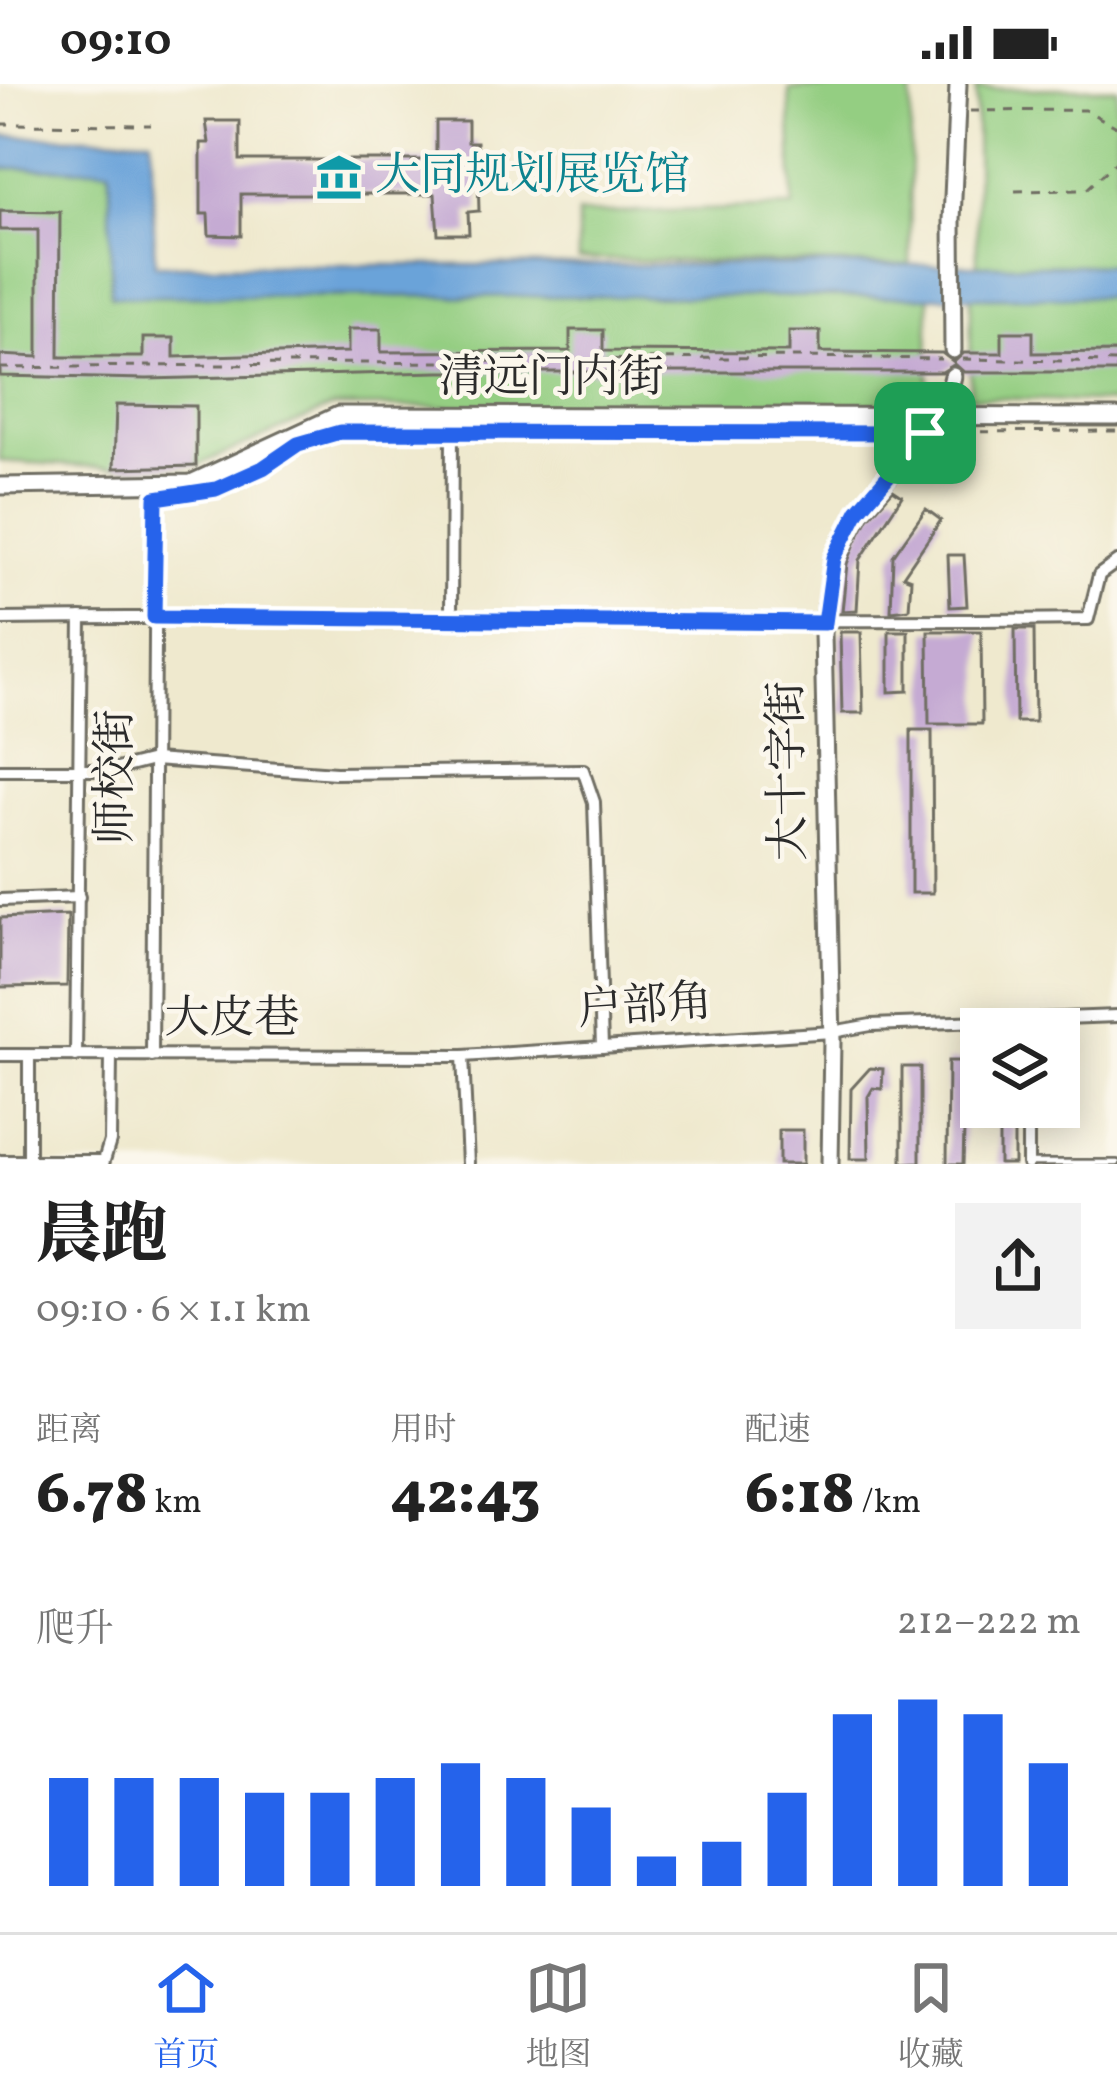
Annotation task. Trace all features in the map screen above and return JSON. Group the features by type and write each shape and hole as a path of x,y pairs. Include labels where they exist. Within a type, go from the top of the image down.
{"main road":[{"path":"953,345 958,84"},
{"path":"943,416 953,376"},
{"name":"清远门内街","path":"0,486 191,483 338,415 1117,417"},
{"name":"大十字街","path":"830,1164 825,623 834,558 858,511 943,416"}],"street":[{"path":"451,617 452,432"},
{"name":"师校街","path":"152,1057 156,498"},
{"path":"0,619 451,617 825,623 1088,619 1099,574 1117,562"},
{"path":"76,1056 81,618"},
{"path":"0,770 113,770 153,760 336,773 583,770 594,802 602,1047"},
{"path":"0,899 79,897"},
{"name":"户部角","path":"1080,1019 1117,1016"},
{"name":"户部角","path":"463,1056 832,1032 871,1025 960,1024"},
{"name":"大皮巷","path":"0,1055 463,1056"},
{"path":"29,1056 29,1161"},
{"path":"463,1056 468,1164"},
{"path":"0,1161 103,1162 110,1141 111,1057"},
{"path":"1028,1128 1028,1163"}],"lane":[{"path":"1028,1163 1117,1163"}],"path":[{"path":"956,111 1085,110 1117,127"},
{"path":"0,124 152,125"},
{"path":"1015,191 1086,190 1117,161"},
{"path":"0,368 795,357 1117,362"},
{"path":"319,438 340,432 1117,431"},
{"path":"201,492 281,456"}],"green space":[{"path":"911,85 910,265 578,259 578,214 793,207 789,89"},
{"path":"1117,88 1117,265 977,265 976,89"},
{"path":"0,168 110,168 111,296 929,296 928,396 912,409 333,407 196,466 114,468 0,461"},
{"path":"971,296 1117,296 1117,403 970,397"}],"water":[{"path":"0,136 151,138 155,265 1117,265 1117,297 111,296 110,169 0,168"}],"building":[{"name":"大同规划展览馆","path":"206,121 240,121 240,160 436,160 436,121 468,121 468,142 477,142 479,211 468,212 469,234 438,234 435,194 241,194 241,236 209,235 208,214 201,214 201,143 209,143"},
{"path":"0,211 60,212 59,357 143,357 143,338 174,338 174,357 348,352 348,329 381,329 381,352 570,351 570,330 603,330 603,351 789,352 789,331 820,331 820,352 942,353 954,362 964,353 1002,353 1002,332 1033,332 1033,353 1117,352 1117,372 964,372 955,364 942,372 439,372 147,379 0,376 0,355 38,357 38,230 0,230"},
{"path":"116,405 196,406 196,466 114,468"},
{"path":"893,490 902,496 860,560 857,610 842,611 847,564 856,541 868,518"},
{"path":"926,509 941,520 903,576 911,579 909,609 891,611 893,556"},
{"path":"948,555 964,555 967,606 950,607"},
{"path":"1015,629 1034,629 1035,722 1016,722"},
{"path":"889,631 908,631 908,691 889,692"},
{"path":"928,631 981,631 982,724 929,724"},
{"path":"840,632 861,632 863,713 842,713"},
{"path":"911,730 932,730 933,893 911,893"},
{"path":"68,915 67,986 0,987 0,918"},
{"path":"948,1061 960,1061 963,1164 947,1164"},
{"path":"902,1067 920,1067 920,1162 902,1163"},
{"path":"870,1068 883,1069 882,1089 873,1088 868,1097 869,1159 850,1159 851,1089"},
{"path":"999,1128 1014,1128 1014,1164 999,1164"},
{"path":"779,1130 803,1130 803,1164 779,1164"}],"place":[{"name":"大同规划展览馆","path":"339,177"}],"route":[{"path":"340,432 925,433 858,511 834,558 825,623 154,617 156,498 216,489 263,468 298,444 340,432"}]}
